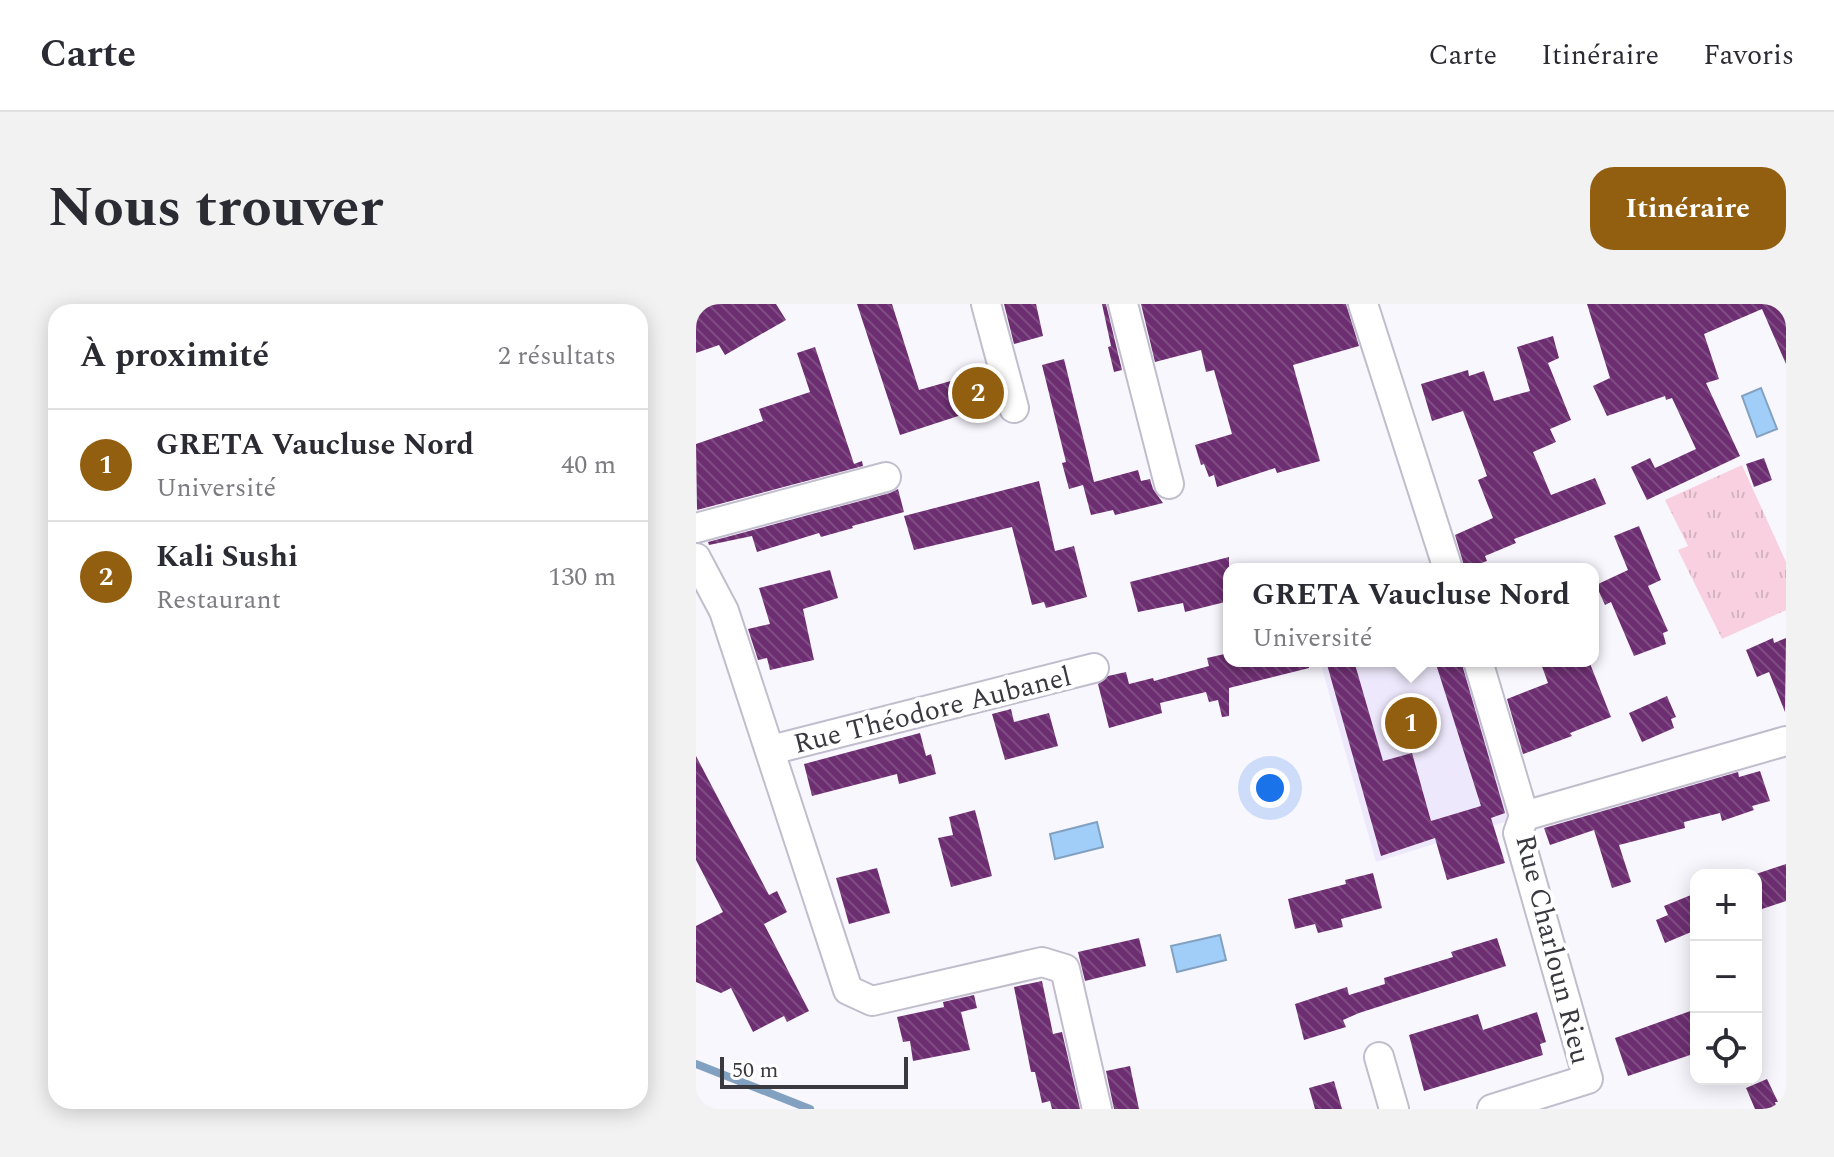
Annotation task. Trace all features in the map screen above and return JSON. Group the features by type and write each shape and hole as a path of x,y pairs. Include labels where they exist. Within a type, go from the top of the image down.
{"street":[{"path":"986,304 1014,408"},
{"path":"1123,304 1169,484"},
{"path":"1363,304 1446,563"},
{"path":"696,528 886,477"},
{"name":"Rue Théodore Aubanel","path":"696,558 724,611 771,750 830,944 848,990 872,1001 1042,962 1065,969 1097,1109"},
{"path":"1480,667 1524,816 1786,741"},
{"name":"Rue Théodore Aubanel","path":"771,750 1094,668"},
{"name":"Rue Charloun Rieu","path":"1492,1109 1588,1079 1518,833 1524,816"},
{"path":"1379,1057 1394,1109"}],"shaded area":[{"path":"1322,667 1466,667 1518,818 1376,862"}],"green space":[{"path":"1742,465 1786,562 1786,610 1722,639 1678,550 1688,546 1665,500"}],"water":[{"path":"1761,388 1777,429 1757,437 1742,396"},
{"path":"1097,822 1103,847 1055,859 1050,834"},
{"path":"1220,935 1226,960 1177,972 1171,946"}],"building":[{"path":"696,304 776,304 786,320 725,355 719,345 696,353"},
{"path":"857,304 892,304 919,390 986,371 995,404 900,435"},
{"path":"1004,304 1036,304 1043,336 1014,344"},
{"path":"1102,304 1106,304 1122,370 1114,372 1108,347 1111,346"},
{"path":"1141,304 1346,304 1359,346 1293,365 1320,461 1277,473 1275,468 1217,487 1214,475 1209,477 1204,464 1201,465 1195,445 1232,434 1214,370 1206,372 1201,350 1155,362"},
{"path":"1587,304 1786,304 1786,364 1762,309 1704,334 1719,379 1706,383 1740,456 1647,500 1631,467 1650,458 1655,468 1696,449 1672,398 1666,400 1665,396 1607,416 1593,386 1610,378"},
{"path":"1553,336 1559,358 1548,363 1571,420 1550,429 1556,442 1533,452 1551,495 1595,478 1606,504 1514,539 1516,543 1485,556 1487,561 1463,563 1455,535 1493,518 1478,480 1487,476 1463,411 1432,421 1421,384 1468,370 1469,376 1484,371 1494,401 1530,391 1517,347"},
{"path":"815,347 854,464 862,461 863,466 697,510 696,444 763,421 759,409 810,392 797,353"},
{"path":"1064,359 1094,482 1138,470 1141,481 1150,479 1163,503 1115,515 1113,510 1091,515 1083,485 1069,489 1062,463 1066,462 1042,365"},
{"path":"1764,458 1772,480 1754,487 1746,464"},
{"path":"1039,481 1055,551 1074,546 1087,597 1046,608 1044,602 1032,605 1012,527 914,550 904,516"},
{"path":"898,489 904,512 821,537 819,533 757,552 752,536 709,545 708,542 890,493"},
{"path":"1639,526 1661,580 1648,586 1668,631 1663,633 1666,644 1634,656 1611,602 1605,605 1599,592 1599,584 1628,570 1614,536"},
{"path":"1229,557 1229,563 1223,563 1223,602 1185,612 1183,603 1138,612 1130,582"},
{"path":"830,570 838,598 803,609 814,660 770,670 767,658 758,660 748,629 770,624 759,588"},
{"path":"1773,638 1774,643 1786,638 1785,712 1769,672 1757,677 1746,650"},
{"path":"1223,654 1223,667 1309,668 1229,688 1229,716 1222,717 1218,700 1209,702 1206,692 1160,703 1162,713 1109,728 1098,684 1108,676 1126,672 1129,684 1153,678 1154,681 1209,666 1207,658"},
{"path":"1328,667 1356,667 1383,761 1412,753 1431,821 1481,806 1437,667 1463,667 1505,813 1491,818 1505,863 1447,880 1435,838 1381,856"},
{"path":"1542,667 1591,667 1611,717 1523,754 1507,699 1548,683"},
{"path":"1667,696 1676,717 1671,719 1674,728 1642,742 1629,713"},
{"path":"1011,709 1014,722 1049,713 1058,746 1005,760 992,714"},
{"path":"920,733 926,756 931,754 936,774 899,784 897,774 812,796 804,764"},
{"path":"696,756 769,895 777,891 787,912 764,924 809,1011 787,1022 784,1016 753,1032 731,988 721,993 696,982 696,926 723,912 696,860"},
{"path":"1760,771 1770,801 1722,821 1720,813 1684,822 1685,828 1619,845 1631,882 1612,888 1594,830 1550,845 1544,828 1738,772 1739,777"},
{"path":"975,810 992,876 951,887 938,838 953,835 949,817"},
{"path":"1786,864 1786,901 1762,909 1762,872"},
{"path":"877,868 890,913 849,924 836,878"},
{"path":"1373,873 1382,908 1341,919 1343,927 1318,933 1315,924 1295,929 1288,899 1346,884 1345,880"},
{"path":"1690,895 1690,933 1665,943 1656,920 1668,915 1664,906"},
{"path":"1139,938 1146,966 1085,981 1078,952"},
{"path":"1497,938 1506,966 1359,1013 1343,1020 1346,1027 1304,1040 1295,1004 1347,987 1349,995 1385,984 1384,978 1453,957 1451,952"},
{"path":"1042,981 1053,1034 1062,1032 1080,1109 1052,1109 1050,1101 1042,1103 1035,1072 1031,1072 1014,987"},
{"path":"974,995 977,1008 961,1012 970,1050 913,1061 910,1041 903,1042 897,1017 944,1007 943,1002"},
{"path":"1690,1011 1690,1055 1628,1076 1615,1038"},
{"path":"1537,1012 1546,1042 1540,1044 1543,1055 1424,1091 1409,1035 1478,1014 1483,1030"},
{"path":"1130,1066 1139,1109 1114,1109 1106,1071"},
{"path":"1767,1079 1778,1102 1775,1102 1777,1109 1755,1109 1746,1088 1762,1085 1762,1081"},
{"path":"1334,1081 1342,1109 1315,1109 1309,1088"}],"waterway":[{"path":"696,1064 810,1109"}],"place":[{"name":"Kali Sushi","path":"978,393"},
{"name":"GRETA Vaucluse Nord","path":"1411,723"}]}
